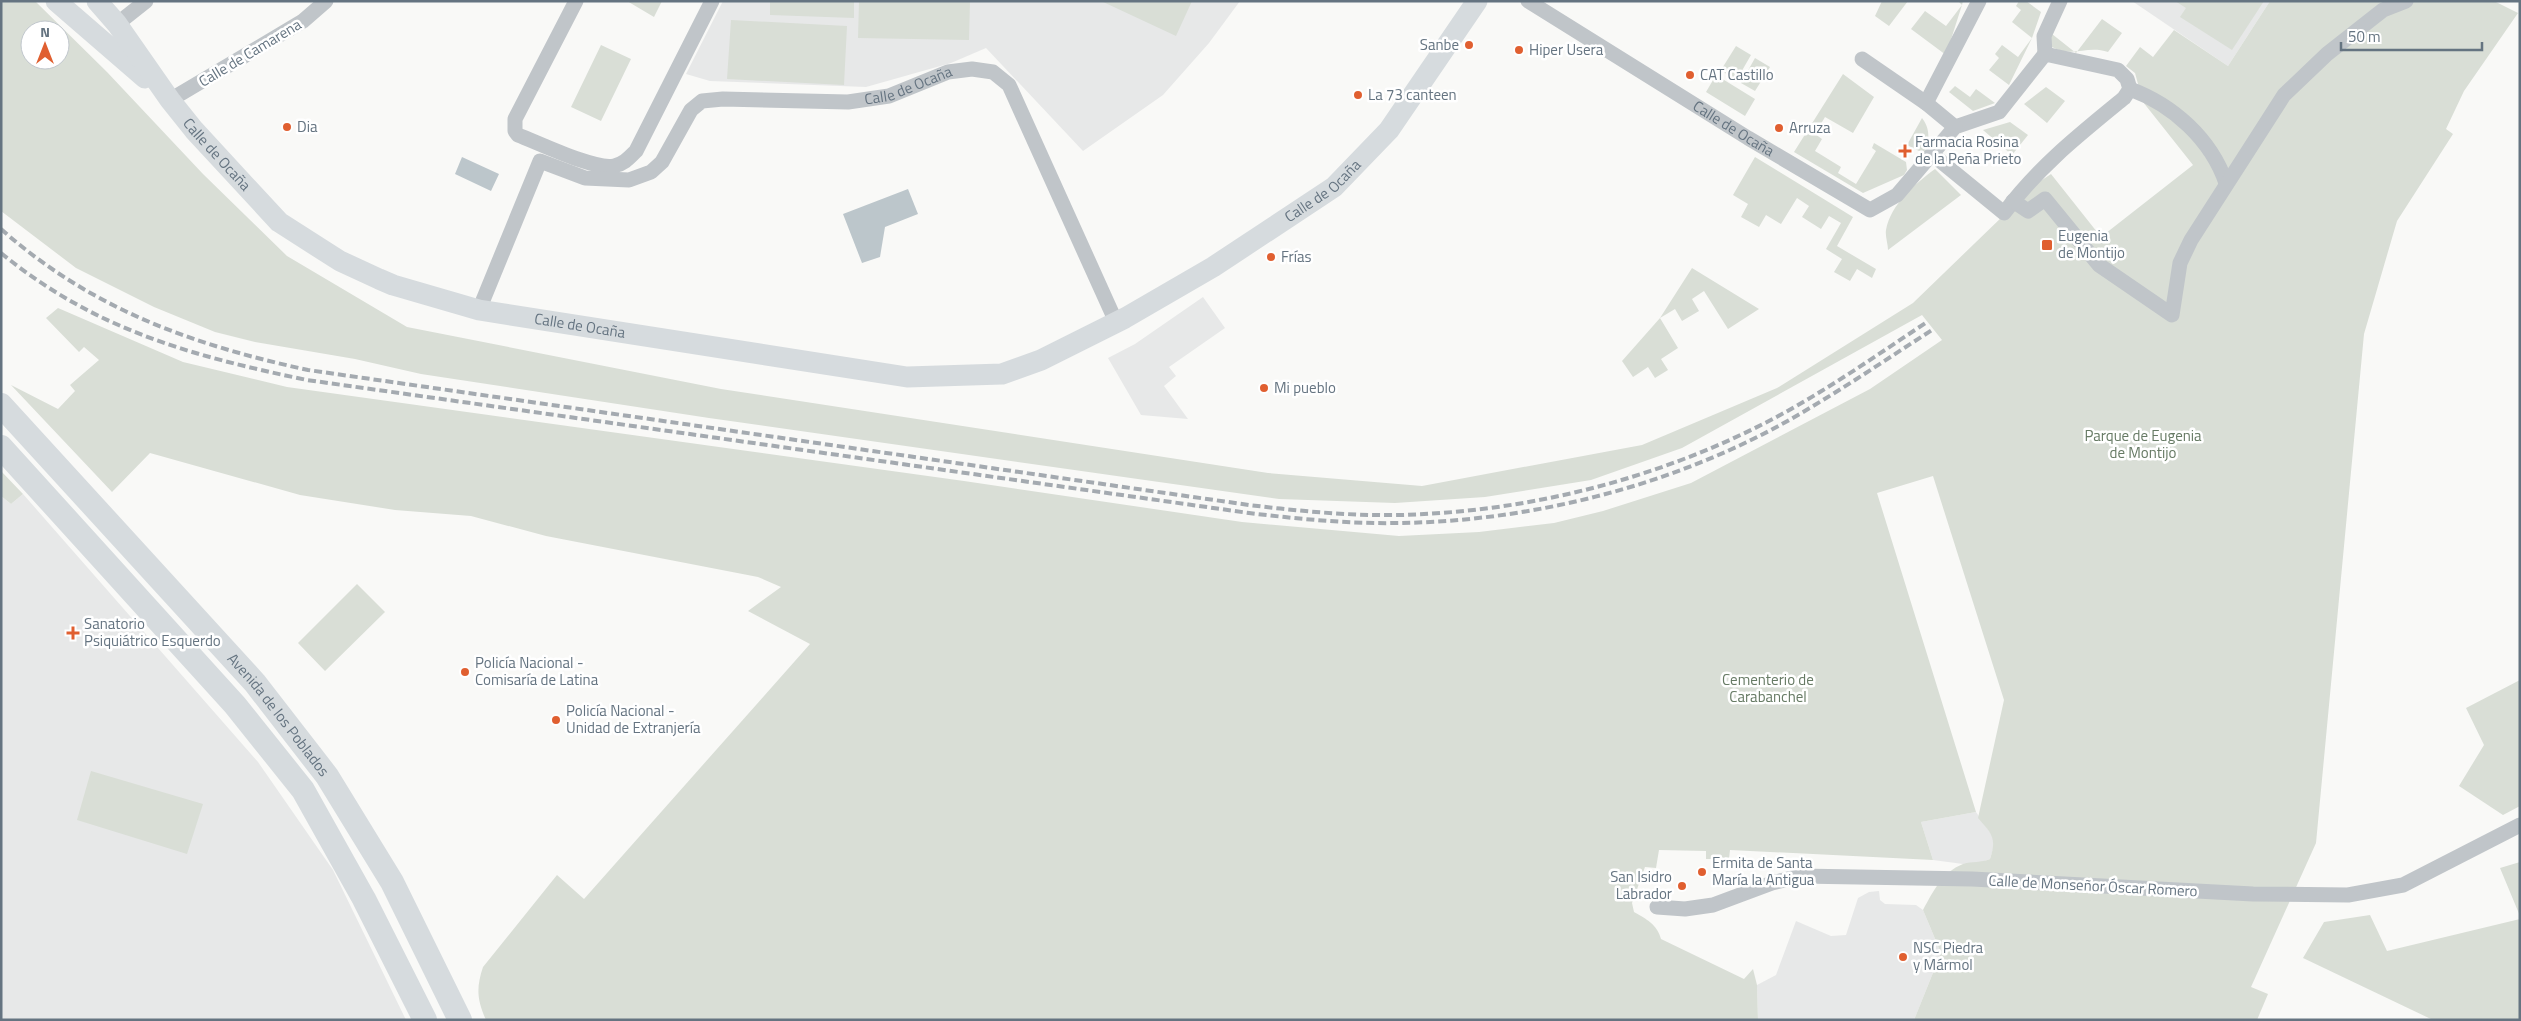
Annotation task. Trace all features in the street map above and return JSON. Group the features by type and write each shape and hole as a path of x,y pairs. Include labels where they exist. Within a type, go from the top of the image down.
{"main road":[{"name":"Avenida de los Poblados","path":"1,405 255,683 327,776 392,882 460,1020"},
{"name":"Avenida de los Poblados","path":"1,447 235,705 303,790 364,900 425,1020"}],"street":[{"name":"Calle de Ocaña","path":"56,1 170,100"},
{"name":"Calle de Ocaña","path":"97,1 117,24 170,100 194,130 279,222 340,261 393,285 479,310 907,377 1002,374 1041,360 1116,322 1213,267 1334,187 1390,130 1476,1"},
{"path":"117,24 146,1"},
{"name":"Calle de Camarena","path":"170,100 303,21 326,1"},
{"path":"576,1 514,125 518,135 595,165 614,166 626,162 636,152 712,1"},
{"name":"Calle de Ocaña","path":"1528,1 1748,138 1870,210 1897,194 1933,155 1955,127"},
{"path":"1926,103 1979,1"},
{"path":"1862,59 1926,103 1955,127 1999,112 2045,54 2044,36 2060,1"},
{"path":"2013,201 2028,211 2045,199 2099,265 2172,315 2180,263 2191,240 2284,95 2327,54 2383,10 2406,1"},
{"path":"2045,54 2118,70 2126,79 2130,88 2147,95 2191,127 2208,146 2220,166 2226,183"},
{"name":"Calle de Ocaña","path":"479,310 540,161 581,177 629,180 651,172 662,162 691,110 702,101 723,99 848,102 889,96 948,72 972,69 993,72 1009,85 1116,322"},
{"path":"1933,155 2004,213 2029,180 2060,150 2124,98 2130,88"},
{"path":"581,177 587,162"},
{"name":"Calle de Monseñor Óscar Romero","path":"1657,907 1685,909 1713,906 1772,883 1800,876 1972,879 2253,894 2348,895 2403,885 2520,825"}],"shaded area":[{"path":"723,1 1240,1 1209,43 1163,95 1083,151 986,48 951,63 866,87 710,81 686,74"},
{"path":"2132,1 2270,1 2228,66"},
{"path":"462,157 499,174 491,191 455,174"},
{"path":"908,189 918,214 885,227 880,257 862,263 843,214"},
{"path":"1203,297 1225,328 1169,367 1176,376 1164,386 1188,419 1141,415 1108,358 1135,344"},
{"name":"Sanatorio Psiquiátrico Esquerdo","path":"23,494 258,762 333,870 406,1020 1,1020 1,496 11,504"},
{"path":"1976,812 1994,838 1990,859 1979,863 1963,864 1933,860 1921,822"},
{"path":"1879,891 1880,900 1885,904 1916,905 1923,910 1941,953 1914,1020 1758,1020 1757,985 1776,975 1796,921 1831,936 1846,935 1858,898 1869,892"}],"green space":[{"path":"1,1 35,1 54,20 20,20 20,70 70,70 70,36 203,174 287,256 407,327 721,389 1268,473 1422,486 1642,445 1777,388 1913,303 2036,184 2051,174 2101,237 2193,165 2143,102 2135,73 2126,66 2140,47 2153,57 2174,30 2228,66 2270,1 2494,1 2518,13 2464,91 2446,129 2453,134 2397,221 2364,334 2316,843 2251,987 2268,994 2257,1020 1914,1020 1941,953 1923,910 1939,883 1949,872 1963,864 1990,859 1992,852 1993,841 1990,832 1978,818 2004,700 1933,476 1877,493 1976,812 1921,822 1933,860 1730,850 1729,859 1706,859 1706,851 1659,850 1656,868 1645,867 1632,903 1634,912 1657,929 1661,939 1744,979 1753,969 1757,985 1758,1020 486,1020 478,994 483,967 557,875 584,899 810,644 748,611 781,587 758,577 546,536 471,516 395,510 300,495 150,453 112,492 11,385 58,409 75,391 70,385 99,360 84,347 79,352 46,318 58,308 183,362 287,387 964,481 1242,522 1399,536 1479,532 1554,523 1603,511 1691,483 1870,389 1942,340 1922,315 1682,448 1591,480 1485,497 1395,503 1279,499 709,418 421,374 355,359 255,342 215,332 154,307 76,268 1,211"},
{"path":"627,1 662,1 654,17"},
{"path":"770,1 854,1 854,18 770,15"},
{"path":"859,1 970,1 969,40 858,38"},
{"path":"1101,1 1192,1 1176,36"},
{"path":"1882,1 1908,1 1889,26 1875,16"},
{"path":"2019,1 2026,1 2041,12 2032,38 2012,22 2021,10 2016,6"},
{"path":"2175,1 2264,1 2232,50 2180,17 2186,8"},
{"path":"1962,5 1946,55 1911,29 1925,11 1946,26"},
{"path":"2102,19 2122,33 2108,52 2100,50 2077,51"},
{"path":"731,20 847,26 844,85 727,79"},
{"path":"2052,34 2074,51 2059,50 2052,47 2049,36"},
{"path":"2032,38 2009,85 1989,70 1999,58 1995,54 2002,45 2018,57"},
{"path":"601,45 631,59 601,121 571,107"},
{"path":"1736,46 1751,55 1736,81 1721,70"},
{"path":"1755,58 1770,67 1755,91 1741,83"},
{"path":"1843,74 1874,97 1853,133 1825,117 1815,134 1822,139 1815,151 1841,167 1838,173 1856,184 1876,151 1872,148 1874,143 1906,162 1907,170 1904,175 1863,193 1794,152"},
{"path":"1716,75 1755,99 1745,116 1706,92"},
{"path":"1955,86 1970,97 1976,89 1995,103 1973,111 1949,92"},
{"path":"2046,87 2065,101 2047,123 2024,104"},
{"path":"1922,118 1927,127 1928,135 1925,154 1907,145"},
{"path":"2010,122 2028,135 2012,155 1983,130"},
{"path":"1755,157 1853,217 1837,246 1876,269 1872,278 1857,269 1850,281 1834,272 1842,259 1826,249 1841,223 1829,216 1821,229 1802,217 1809,206 1797,198 1781,224 1766,215 1759,227 1741,217 1748,204 1733,195"},
{"path":"1935,169 1961,195 1888,250 1886,230 1898,203 1912,188"},
{"path":"1692,268 1759,309 1728,329 1704,291 1692,299 1699,311 1682,321 1675,309 1660,318"},
{"path":"1660,318 1678,348 1661,359 1668,370 1655,378 1648,367 1633,377 1622,361"},
{"path":"1,471 23,494 11,504 1,496"},
{"path":"357,584 385,612 325,671 298,643"},
{"path":"2520,680 2520,806 2503,815 2459,786 2484,745 2466,708"},
{"path":"91,771 203,804 187,854 77,820"},
{"path":"2520,862 2520,916 2500,868"},
{"path":"2370,915 2387,951 2520,919 2520,1020 2433,1020 2303,958 2324,922"}],"railway":[{"path":"1,229 35,257 71,281 107,302 145,320 224,349 308,370 1249,505 1343,514 1400,515 1447,513 1542,500 1588,489 1680,461 1724,443 1788,411 1927,322"},
{"path":"1,253 36,280 72,302 109,321 184,350 307,380 1249,513 1362,523 1448,521 1496,516 1591,498 1637,485 1728,451 1771,430 1833,394 1932,330"}],"place":[{"name":"Sanbe","path":"1469,45"},
{"name":"Hiper Usera","path":"1519,50"},
{"name":"CAT Castillo","path":"1690,75"},
{"name":"La 73 canteen","path":"1358,95"},
{"name":"Dia","path":"287,127"},
{"name":"Arruza","path":"1779,128"},
{"name":"Farmacia Rosina de la Peña Prieto","path":"1905,151"},
{"name":"Eugenia de Montijo","path":"2047,245"},
{"name":"Frías","path":"1271,257"},
{"name":"Mi pueblo","path":"1264,388"},
{"name":"Sanatorio Psiquiátrico Esquerdo","path":"73,633"},
{"name":"Policía Nacional - Comisaría de Latina","path":"465,672"},
{"name":"Policía Nacional - Unidad de Extranjería","path":"556,720"},
{"name":"Ermita de Santa María la Antigua","path":"1702,872"},
{"name":"San Isidro Labrador","path":"1682,886"},
{"name":"NSC Piedra y Mármol","path":"1903,957"}],"park label":[{"name":"Parque de Eugenia de Montijo","path":"2143,444"},
{"name":"Cementerio de Carabanchel","path":"1768,688"}]}
